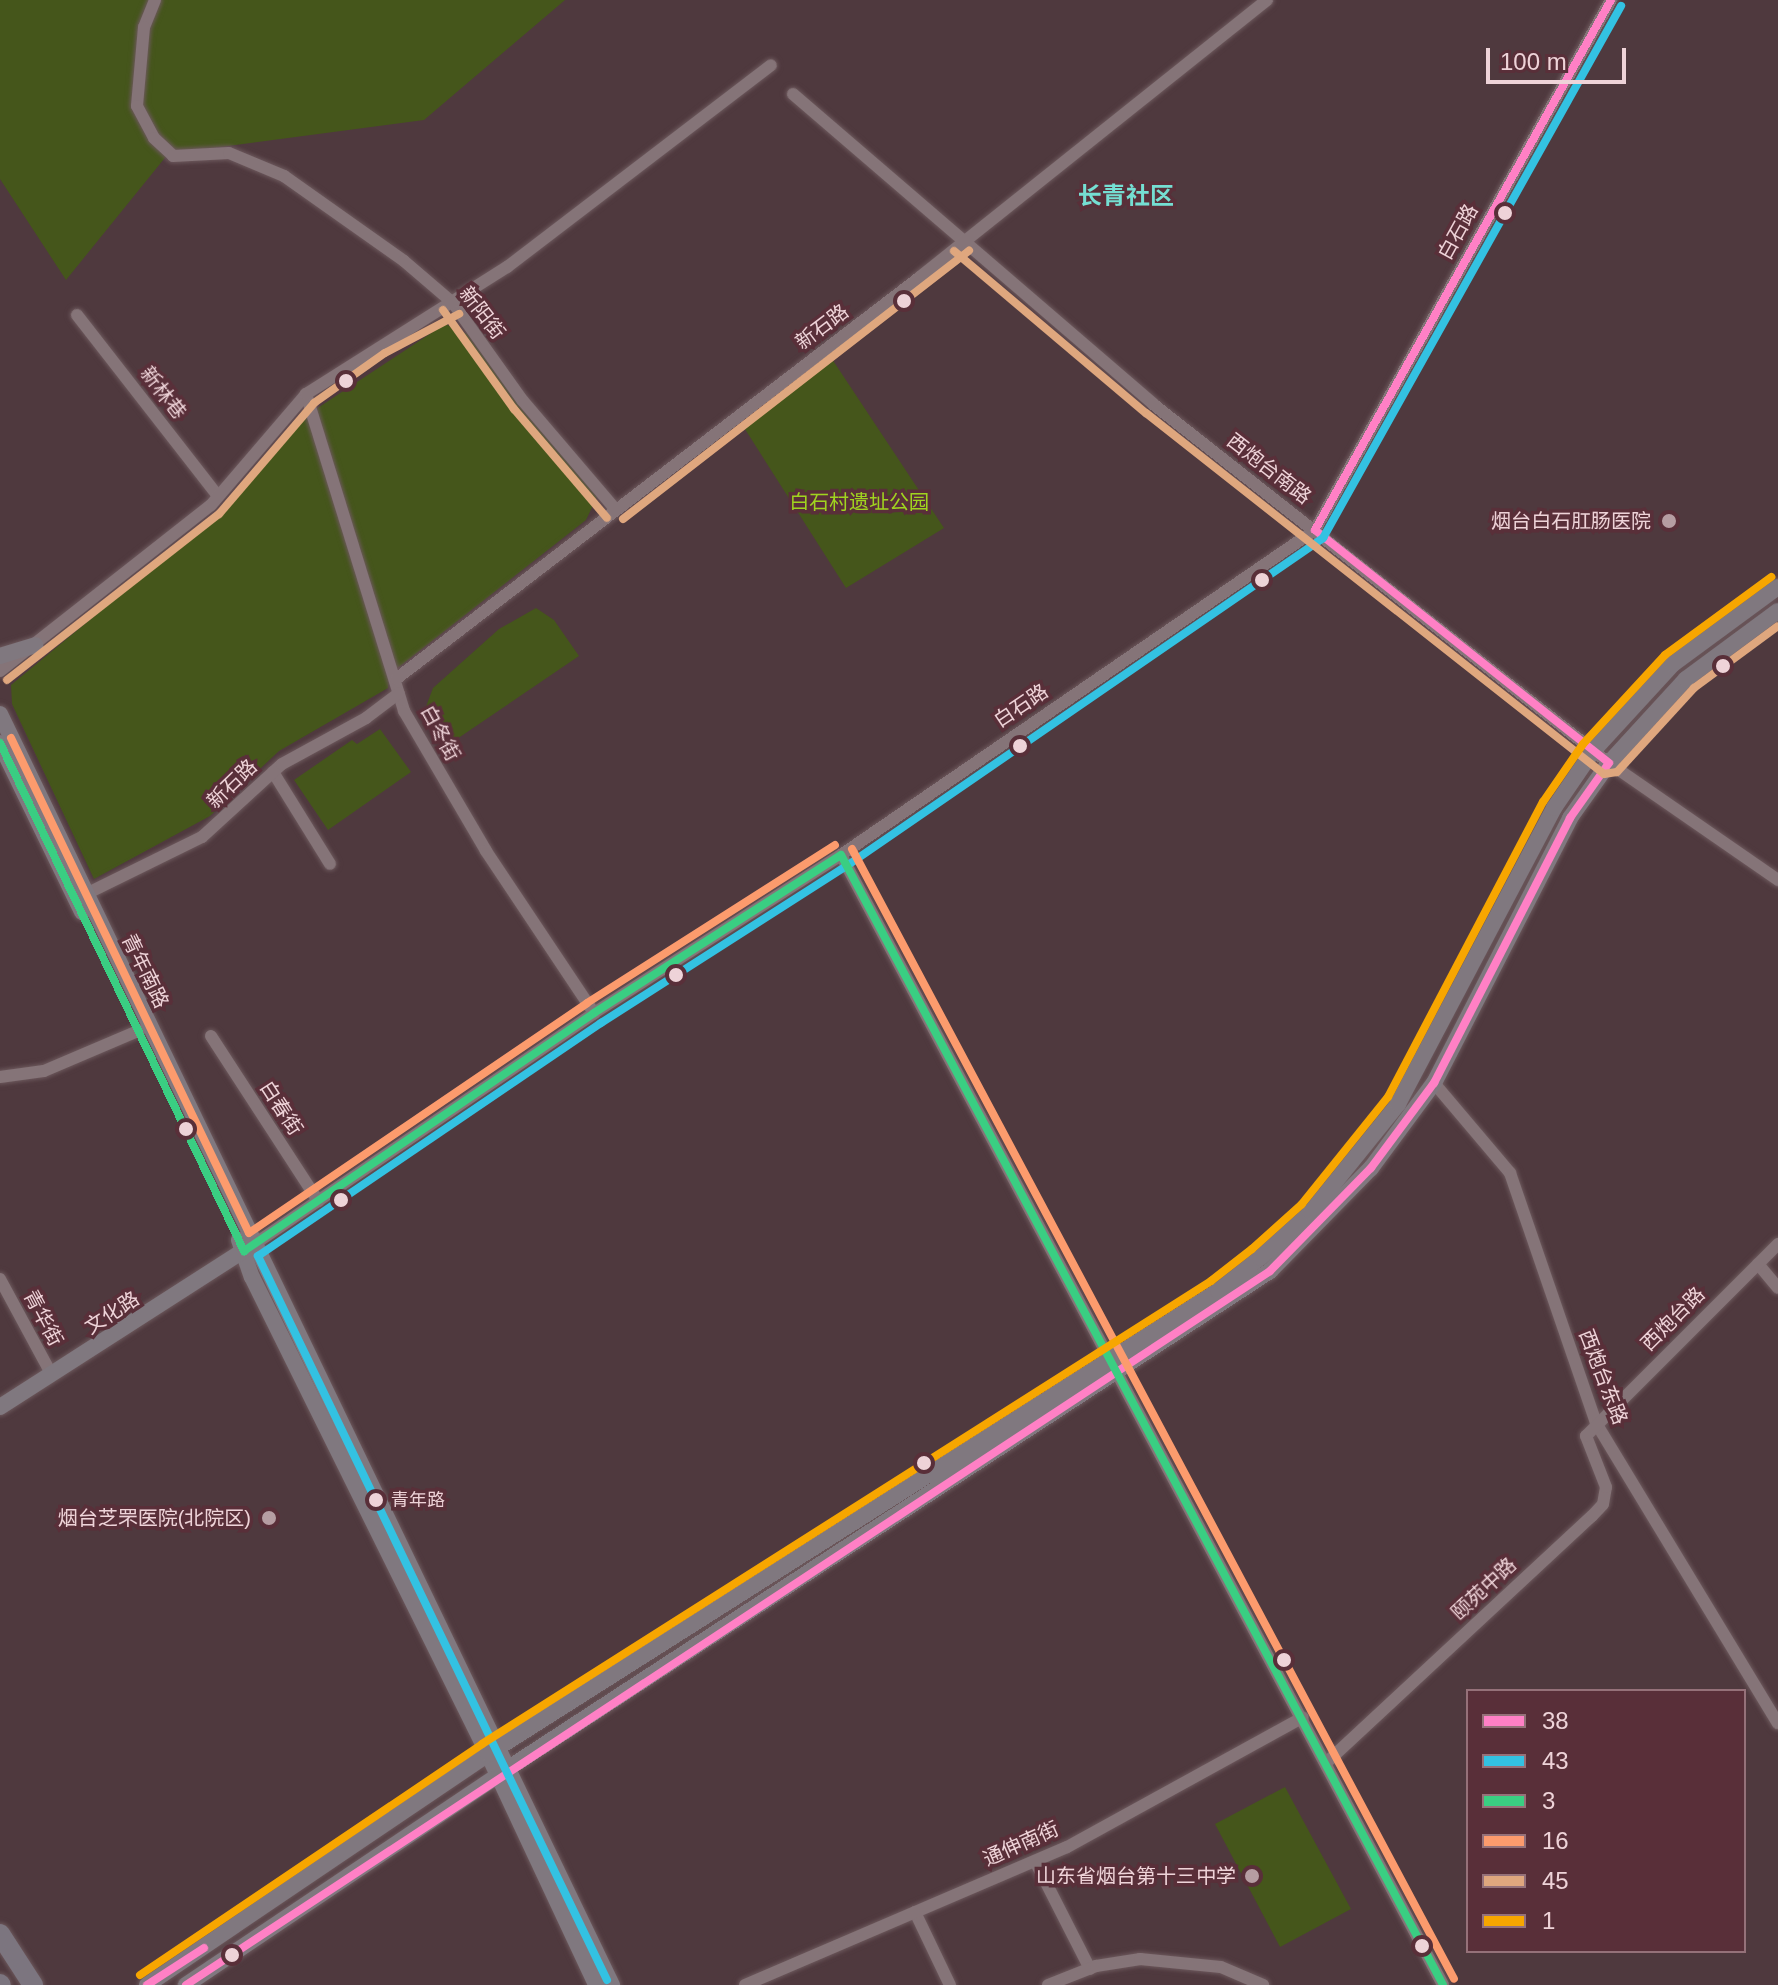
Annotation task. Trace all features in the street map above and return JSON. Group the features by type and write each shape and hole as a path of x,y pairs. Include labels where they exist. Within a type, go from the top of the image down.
{"highway":[{"path":"0,1934 33,1985"}],"main road":[{"path":"147,1985 494,1750 1105,1359 1218,1291 1260,1258 1359,1158 1418,1073 1554,808 1593,751 1673,664 1778,587"},
{"path":"186,1985 504,1771 1114,1377 1280,1262 1371,1168 1434,1083 1570,818 1609,763 1686,679 1778,611"},
{"path":"0,656 35,645"},
{"name":"青年南路","path":"0,714 248,1248"},
{"name":"青年南路","path":"0,743 248,1248"},
{"path":"248,1248 252,1277 612,1985"},
{"name":"文化路","path":"0,1407 248,1248"},
{"path":"504,1771 596,1985"}],"street":[{"name":"新阳街","path":"155,0 144,27 137,106 154,138 173,156 229,153 284,176 337,211 453,303 523,401 616,510"},
{"name":"新石路","path":"396,679 962,242 1267,0"},
{"name":"白石路","path":"248,1248 594,1013 841,855 1315,530 1611,0"},
{"path":"0,671 218,496 306,394 379,343 453,303 771,65"},
{"name":"西炮台南路","path":"793,94 1153,404 1593,751 1778,880"},
{"name":"新林巷","path":"77,315 218,496"},
{"name":"白冬街","path":"306,394 404,711 486,851 594,1013"},
{"name":"新石路","path":"86,894 202,837 273,772 399,693"},
{"path":"273,772 330,864"},
{"path":"841,855 1114,1377 1303,1717 1443,1985"},
{"path":"0,1077 44,1071 140,1030"},
{"name":"白春街","path":"211,1036 318,1201"},
{"name":"西炮台东路","path":"1434,1083 1497,1152 1510,1173 1596,1423 1778,1723"},
{"name":"西炮台路","path":"1596,1423 1778,1244"},
{"path":"1758,1264 1778,1288"},
{"name":"青华街","path":"0,1279 52,1375"},
{"name":"颐苑中路","path":"1327,1762 1603,1504 1606,1487 1586,1436 1596,1423"},
{"name":"通伸南街","path":"745,1985 1035,1861 1235,1759 1303,1717"},
{"path":"1035,1861 1090,1969"},
{"path":"915,1912 950,1985"},
{"path":"1048,1985 1090,1969 1140,1959 1183,1960 1221,1967 1263,1985"}],"green space":[{"path":"0,0 565,0 424,120 168,154 66,280 0,179"},
{"path":"445,324 467,334 520,407 597,497 586,520 390,674 388,688 279,751 210,816 94,879 12,704 11,685 224,509 301,419"},
{"name":"白石村遗址公园","path":"830,356 944,528 846,588 743,426"},
{"path":"536,608 554,620 579,656 451,743 443,740 424,712 433,688 499,629"},
{"path":"380,729 411,772 328,830 294,780 352,740 357,744"},
{"path":"1285,1787 1351,1909 1280,1947 1215,1824"}],"transit line":[{"name":"38","path":"1315,530 1611,0"},
{"name":"43","path":"607,1980 258,1256 601,1023 848,865 1323,538 1621,6"},
{"name":"45","path":"954,251 1146,413 1604,774 1617,772 1694,688 1778,626"},
{"name":"45","path":"623,519 969,251"},
{"name":"45","path":"443,310 514,409 607,518"},
{"name":"45","path":"7,680 219,514 314,403 385,353 459,314"},
{"name":"38","path":"186,1985 1270,1271 1371,1168 1434,1083 1570,818 1609,763 1315,530"},
{"name":"1","path":"140,1975 482,1744 1211,1281 1252,1249 1302,1204 1388,1097 1543,802 1583,744 1665,655 1771,577"},
{"name":"16","path":"11,738 249,1233 587,1003 835,845"},
{"name":"3","path":"0,743 244,1251 594,1013 841,855"},
{"name":"16","path":"852,849 1454,1979"},
{"name":"3","path":"841,855 1443,1985"},
{"name":"38","path":"147,1985 204,1948"}],"place":[{"name":"烟台白石肛肠医院","path":"1669,521"},
{"name":"青年路","path":"376,1500"},
{"name":"烟台芝罘医院(北院区)","path":"269,1518"},
{"name":"山东省烟台第十三中学","path":"1252,1876"}],"district":[{"name":"长青社区","path":"1126,196"}]}
